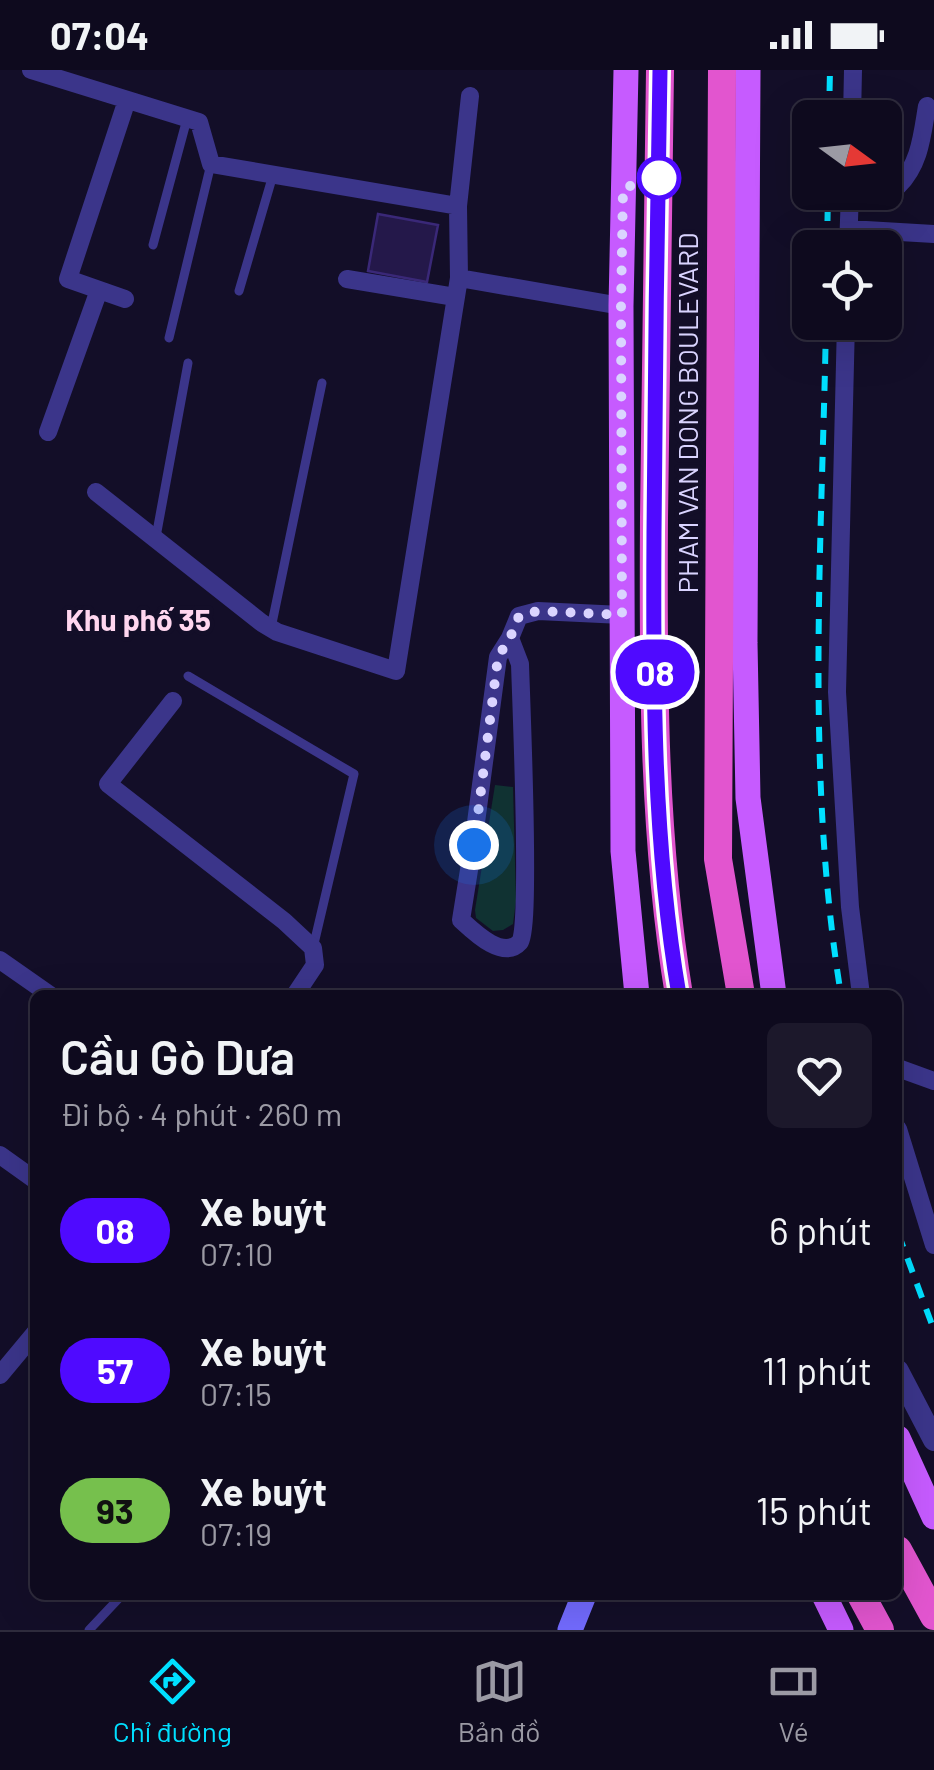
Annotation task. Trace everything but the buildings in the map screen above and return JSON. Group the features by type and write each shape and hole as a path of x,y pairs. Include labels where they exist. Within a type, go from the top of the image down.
{"highway":[{"name":"PHAM VAN DONG BOULEVARD","path":"660,70 654,609 661,836 678,990"},
{"name":"PHAM VAN DONG BOULEVARD","path":"722,70 718,859 739,990"},
{"path":"902,1557 934,1616"},
{"path":"864,1600 880,1630"}],"main road":[{"path":"626,70 621,306 623,851 637,990"},
{"name":"PHAM VAN DONG BOULEVARD","path":"748,70 748,798 773,990"},
{"path":"623,851 661,836"},
{"path":"902,1447 934,1516"},
{"path":"570,1630 582,1600"},
{"path":"826,1600 841,1630"}],"street":[{"path":"31,70 199,122 211,164 458,206"},
{"path":"852,100 853,70"},
{"path":"96,492 270,628 396,671 457,287 458,206 470,96"},
{"path":"125,298 68,279 127,100"},
{"path":"902,182 917,161 928,106"},
{"path":"902,235 934,234"},
{"path":"347,280 457,287 621,306"},
{"path":"48,432 99,290"},
{"path":"846,340 838,692 850,907 860,990"},
{"path":"510,638 520,664 525,898 524,938 511,948 480,938 461,920 498,657 519,616 538,611 622,615"},
{"path":"173,700 108,784 313,948 315,964 298,990"},
{"path":"0,960 43,990"},
{"path":"902,1069 934,1080"},
{"path":"902,1142 934,1244"},
{"path":"0,1155 30,1176"},
{"path":"0,1375 30,1339"},
{"path":"903,1390 934,1440"}],"lane":[{"path":"153,245 187,118"},
{"path":"169,338 211,164"},
{"path":"239,292 273,174"},
{"path":"156,539 188,363"},
{"path":"270,628 322,383"},
{"path":"188,676 354,774 313,948"},
{"path":"89,1630 117,1600"}],"green space":[{"path":"495,785 513,787 516,901 513,924 493,931 476,918 475,910"}],"railway":[{"path":"829,100 830,70"},
{"path":"827,230 828,210"},
{"path":"826,340 819,744 830,912 840,990"},
{"path":"902,1244 934,1330"}],"bus line":[{"name":"08","path":"660,70 654,609 659,808 670,943 678,990"}],"district":[{"name":"Khu phố 35","path":"138,619"}],"route":[{"path":"474,845 498,657 519,616 538,611 622,615 623,188 659,178"}]}
